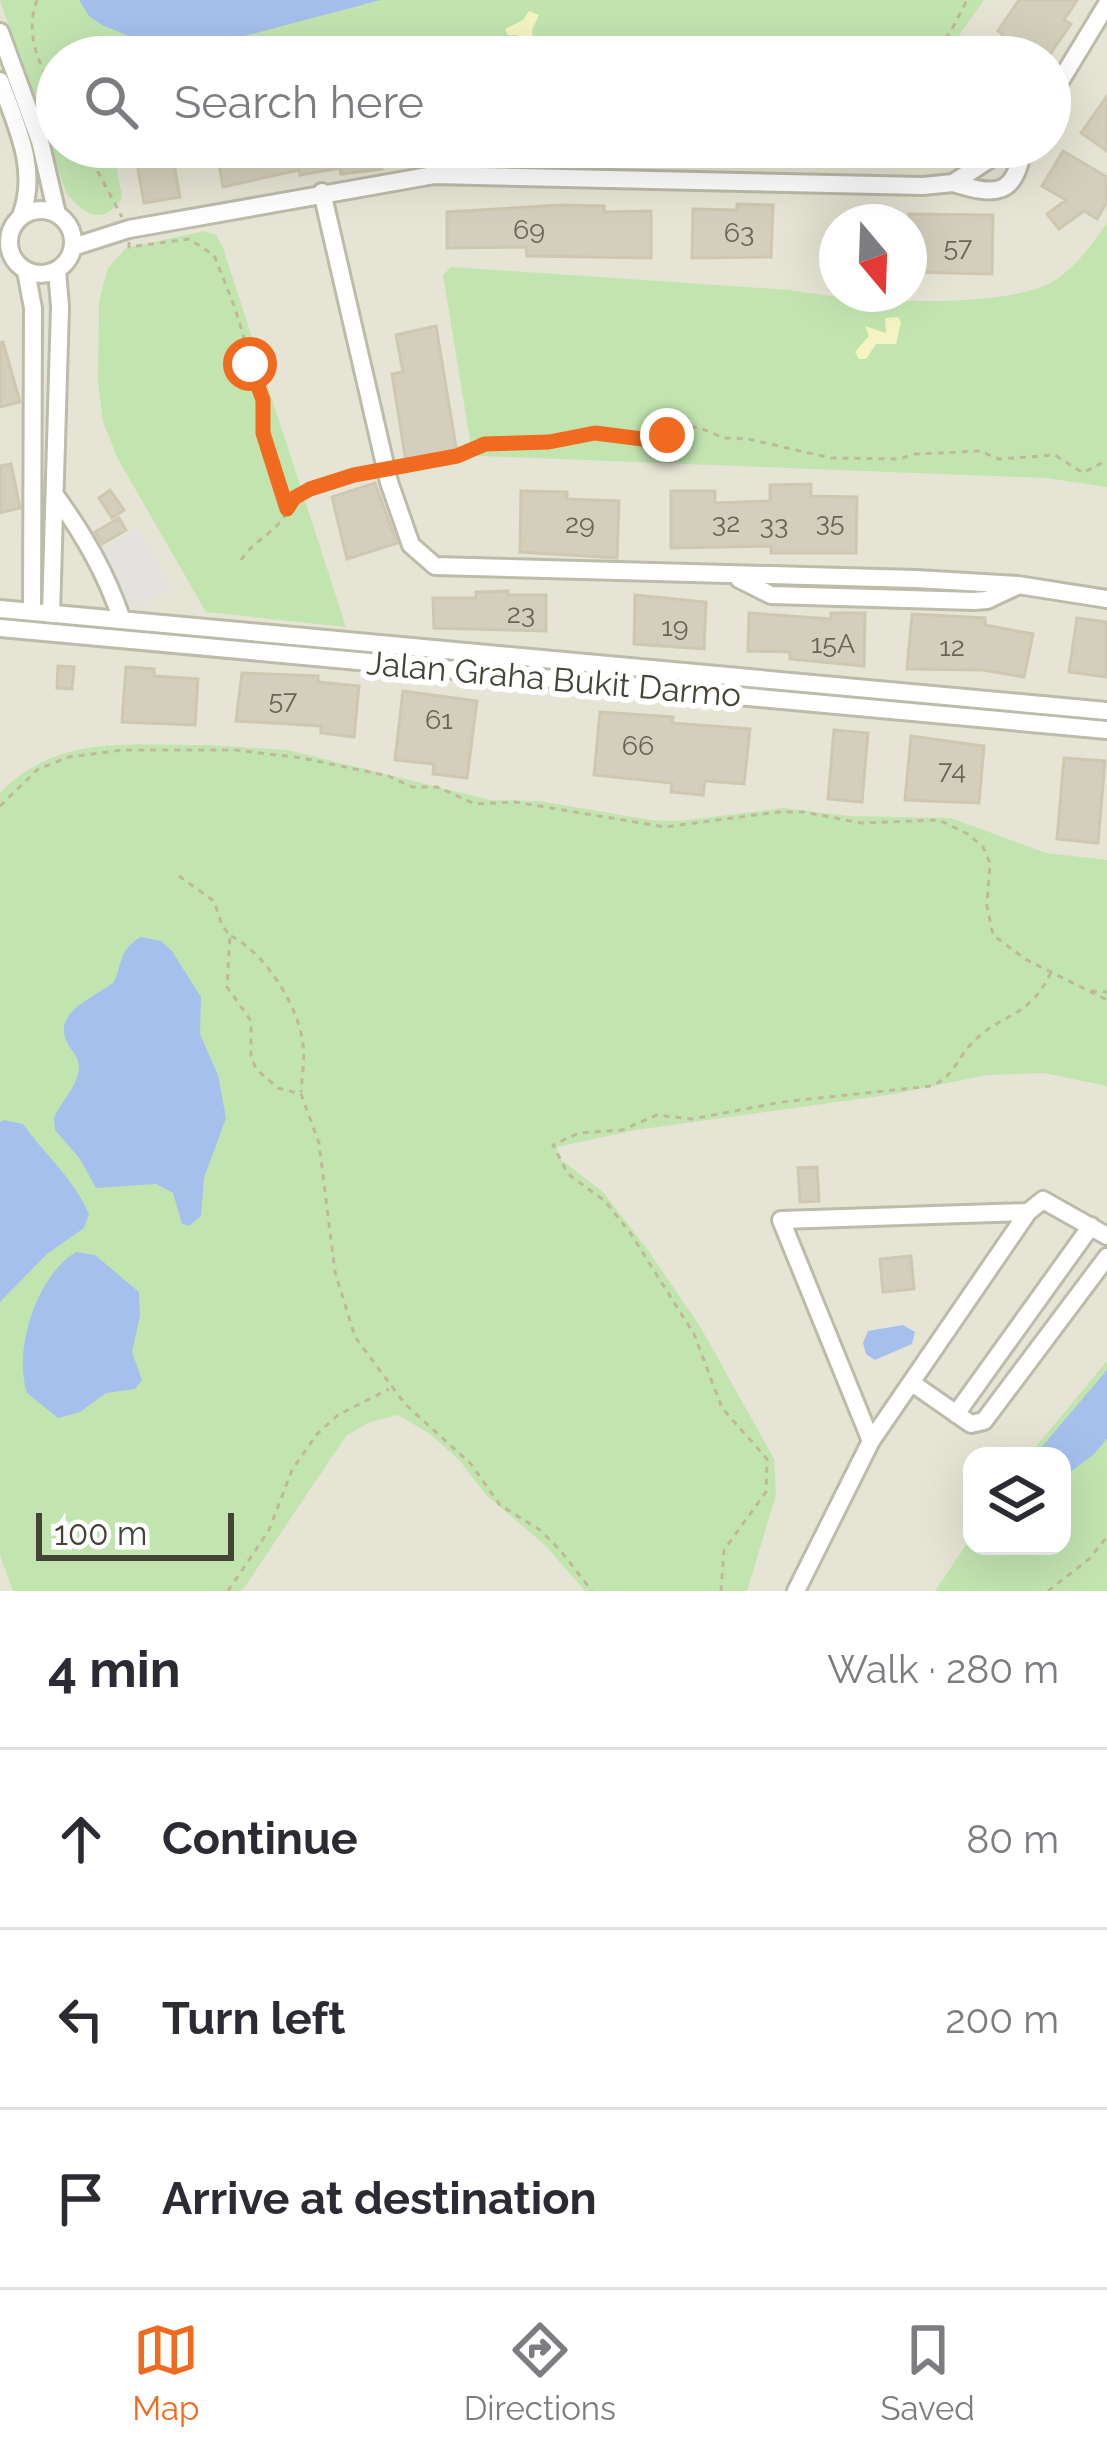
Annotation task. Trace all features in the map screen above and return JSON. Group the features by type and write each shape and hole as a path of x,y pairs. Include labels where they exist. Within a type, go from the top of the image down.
{"street":[{"path":"1071,63 1107,4"},
{"path":"0,32 36,130"},
{"path":"0,80 27,158 29,194 5,251 26,271 41,274 57,270 74,247 125,230 434,175 894,187 952,183 994,192 1007,188 1020,168"},
{"path":"48,168 74,247"},
{"path":"952,183 975,168"},
{"path":"322,192 385,469 411,545 435,566 916,579 1018,585 1107,598"},
{"path":"21,216 39,210 63,220 125,230"},
{"path":"42,613 54,494 57,270"},
{"path":"26,271 33,308 42,613"},
{"path":"54,494 94,552 122,620"},
{"name":"Jalan Graha Bukit Darmo","path":"0,609 1107,711"},
{"name":"Jalan Graha Bukit Darmo","path":"0,628 1107,730"},
{"path":"796,1591 871,1441 1028,1213 1043,1200 1099,1231 956,1414"},
{"path":"871,1441 781,1220 1028,1213"},
{"path":"912,1383 971,1424 984,1421 1107,1257"}],"path":[{"path":"36,50 30,24 37,0"},
{"path":"947,36 967,0"},
{"path":"98,168 129,247 189,239 214,255 259,384 263,433 287,509"},
{"path":"241,560 259,537 284,519 294,498 310,489 457,456 485,444 549,442 595,433 658,441 685,427 831,458 899,459 980,451 999,459 1055,454 1083,472 1107,460"},
{"path":"0,806 38,769 70,757 123,750 235,750 302,758 388,776 412,787 437,787 475,804 515,802 665,827 778,812 861,823 939,820 983,847 990,862 987,906 993,935 1005,947 1107,1000"},
{"path":"179,876 214,901 221,925 270,974 299,1025 301,1094 320,1143 341,1298 355,1337 391,1388 471,1465 500,1505 540,1530 592,1591"},
{"path":"230,936 226,986 250,1021 250,1056 256,1069 278,1088 301,1094"},
{"path":"721,1591 724,1550 766,1492 767,1459 722,1408 694,1334 631,1234 604,1201 568,1174 553,1144 579,1133 622,1130 657,1114 692,1119 946,1081 972,1044 1034,1001 1052,970"},
{"path":"1089,992 1107,992"},
{"path":"228,1591 268,1530 292,1470 317,1434 338,1415 391,1388"},
{"path":"1048,1591 1107,1538"}],"shaded area":[{"path":"0,0 1107,0 1107,1591 0,1591"},
{"path":"0,0 984,0 959,36 36,36 36,105"},
{"path":"58,168 117,168 122,198 100,215 86,212 66,192"},
{"path":"1107,223 1107,487 1046,478 480,456 472,452 443,275 451,267 790,290 819,294 819,312 927,312 927,301 1034,289 1057,279"},
{"path":"204,231 216,235 223,248 346,627 206,612 118,459 103,422 98,382 99,301 108,268 126,248"},
{"path":"137,528 173,587 125,616 90,556"},
{"path":"123,745 288,750 490,800 538,801 651,820 680,821 783,808 849,816 951,818 1046,853 1107,860 1107,1086 1044,1073 987,1075 894,1094 636,1130 557,1147 559,1158 604,1193 648,1250 701,1328 774,1459 776,1495 747,1591 585,1591 545,1545 486,1495 460,1461 430,1434 398,1415 370,1422 346,1436 242,1591 13,1591 0,1555 0,793 22,774 70,752"},
{"path":"1107,1361 1107,1591 935,1591 963,1549 963,1555 1071,1555 1071,1447 1035,1447"}],"sand":[{"path":"529,11 539,15 532,36 508,35 505,29"},
{"path":"898,317 896,344 876,344 866,359 859,359 855,352 869,336 865,326 886,333 885,318"}],"water":[{"path":"79,0 381,0 244,36 129,36 89,16"},
{"path":"141,937 161,941 172,951 201,997 200,1034 218,1075 226,1118 204,1178 201,1216 189,1226 182,1224 173,1193 156,1184 96,1188 80,1159 55,1130 54,1118 79,1067 67,1042 65,1022 77,1007 114,982 125,951"},
{"path":"0,1122 23,1124 89,1214 84,1228 47,1254 0,1302"},
{"path":"76,1252 95,1255 139,1292 140,1316 132,1352 142,1380 135,1389 106,1393 80,1412 58,1418 27,1393 23,1357 39,1296 62,1263"},
{"path":"903,1325 915,1332 912,1344 875,1360 866,1354 863,1343 868,1331"},
{"path":"1107,1370 1107,1439 1071,1471 1071,1447 1042,1447"}],"building":[{"path":"1019,0 1077,0 1064,20 1071,24 1063,36 1002,36 998,31"},
{"path":"1107,96 1107,151 1081,133"},
{"path":"1071,156 1107,177 1107,202 1097,219 1084,211 1059,229 1047,214 1066,200 1042,186 1053,168 1071,168"},
{"path":"138,168 175,168 180,197 144,203"},
{"path":"220,168 340,168 300,175 299,170 223,187"},
{"path":"340,168 382,169 341,174"},
{"path":"737,204 773,205 771,257 692,258 693,209 737,210"},
{"path":"604,206 604,212 651,211 651,258 527,256 526,247 447,248 447,212"},
{"path":"927,214 993,215 992,274 927,272"},
{"path":"436,326 457,453 406,462 392,374 403,372 396,335"},
{"path":"0,343 20,402 0,407"},
{"path":"11,464 20,508 0,513 0,466"},
{"path":"375,483 397,543 347,559 332,497"},
{"path":"811,484 811,496 857,497 856,553 771,553 771,546 671,548 671,491 715,491 715,503 770,501 770,485"},
{"path":"110,490 124,510 112,518 99,498"},
{"path":"521,491 567,492 567,499 619,501 617,558 520,552"},
{"path":"119,518 126,530 102,544 95,532"},
{"path":"508,591 508,595 546,595 546,631 434,628 433,598 476,598 476,592"},
{"path":"635,595 706,602 704,649 634,644"},
{"path":"749,613 831,619 831,613 865,613 864,666 790,659 790,652 748,651"},
{"path":"912,614 985,618 985,625 1033,634 1024,677 983,670 907,669"},
{"path":"1077,618 1107,622 1107,677 1069,672"},
{"path":"58,666 74,667 72,689 57,688"},
{"path":"126,667 154,669 154,676 198,679 195,725 122,722"},
{"path":"242,673 318,676 318,682 359,686 354,737 321,733 321,726 236,721"},
{"path":"403,691 477,701 467,778 433,774 434,764 395,760"},
{"path":"600,712 750,729 744,784 705,781 703,795 671,792 672,783 594,775"},
{"path":"834,730 868,733 862,802 828,799"},
{"path":"911,736 984,746 979,803 905,800"},
{"path":"1064,758 1105,761 1098,843 1057,839"},
{"path":"817,1167 819,1201 800,1202 798,1168"},
{"path":"911,1256 914,1289 883,1292 880,1259"}],"route":[{"path":"250,364 263,400 263,433 287,509 294,498 310,489 354,475 457,456 485,444 549,442 595,433 658,441 667,435"}]}
